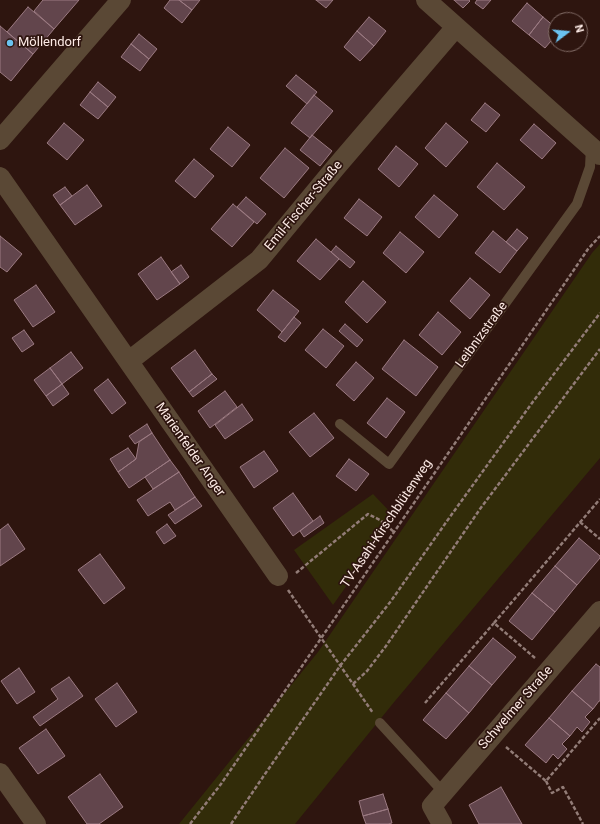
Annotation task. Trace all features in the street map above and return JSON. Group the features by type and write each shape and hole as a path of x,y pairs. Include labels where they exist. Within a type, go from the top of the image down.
{"street":[{"path":"0,140 121,0"},
{"name":"Leibnizstraße","path":"426,0 595,151"},
{"name":"Emil-Fischer-Straße","path":"129,361 259,260 336,167 456,27"},
{"name":"Marienfelder Anger","path":"0,177 280,579"},
{"name":"Schwelmer Straße","path":"438,799 600,611"},
{"path":"0,773 36,824"},
{"path":"438,799 442,824"}],"lane":[{"name":"Leibnizstraße","path":"340,424 389,464 577,204 595,151"},
{"path":"380,723 438,799"}],"path":[{"name":"TV-Asahi-Kirschblütenweg","path":"190,824 221,784 565,282 600,236"},
{"path":"232,824 340,666 391,600 532,403 600,313"},
{"path":"353,684 367,670 386,646 480,509 600,349"},
{"path":"425,703 600,500"},
{"path":"380,723 280,579 368,514 380,520 394,532"},
{"path":"580,522 600,539"},
{"path":"494,623 549,670"},
{"path":"546,781 600,718"},
{"path":"503,744 546,781 552,793 563,787 583,824"}],"shaded area":[{"path":"600,244 600,458 395,701 295,824 179,824 318,652 592,253"},
{"path":"373,494 395,517 333,605 294,550"}],"building":[{"path":"43,0 79,0 54,29 34,11"},
{"path":"170,0 179,0 192,10 182,23 164,8"},
{"path":"179,0 200,0 192,10"},
{"path":"316,0 333,0 326,8"},
{"path":"454,0 469,0 470,1 463,8"},
{"path":"477,0 491,0 483,9 475,3"},
{"path":"527,3 543,17 529,35 512,21"},
{"path":"28,7 54,29 33,54 7,32"},
{"path":"369,17 386,31 374,46 357,31"},
{"path":"543,17 548,21 548,44 545,48 529,35"},
{"name":"Möllendorf","path":"0,26 33,54 11,81 0,72"},
{"path":"357,31 374,46 360,61 344,47"},
{"path":"139,34 157,49 149,59 131,44"},
{"path":"131,44 149,59 140,71 121,57"},
{"path":"296,75 317,92 307,104 286,86"},
{"path":"98,82 116,97 108,107 90,92"},
{"path":"90,92 108,107 98,119 80,105"},
{"path":"314,95 333,111 310,138 291,123"},
{"path":"485,103 500,115 486,132 471,120"},
{"path":"64,123 84,140 67,160 47,143"},
{"path":"446,123 468,142 446,167 425,148"},
{"path":"534,124 556,143 542,159 520,140"},
{"path":"228,127 250,145 232,167 210,149"},
{"path":"312,135 332,151 320,166 300,150"},
{"path":"396,146 418,164 399,187 378,169"},
{"path":"285,148 309,168 284,198 260,178"},
{"path":"194,159 214,176 195,198 175,181"},
{"path":"497,163 525,187 504,210 477,187"},
{"path":"87,185 102,206 75,225 60,205"},
{"path":"65,187 72,196 60,205 53,195"},
{"path":"434,195 458,215 439,238 415,217"},
{"path":"246,197 266,214 257,224 237,207"},
{"path":"359,199 382,217 367,236 344,218"},
{"path":"233,204 254,222 232,247 211,229"},
{"path":"517,229 528,238 517,251 506,242"},
{"path":"493,231 517,251 500,273 475,253"},
{"path":"400,232 424,252 406,273 383,253"},
{"path":"0,236 22,254 7,272 0,267"},
{"path":"316,239 339,259 320,280 297,261"},
{"path":"336,246 355,262 350,268 331,252"},
{"path":"161,257 180,284 157,300 138,274"},
{"path":"181,265 189,277 180,284 171,272"},
{"path":"470,278 490,295 470,319 450,301"},
{"path":"363,281 386,302 367,323 345,302"},
{"path":"36,285 55,312 33,327 14,300"},
{"path":"273,290 299,311 282,332 257,310"},
{"path":"438,312 461,332 442,355 419,335"},
{"path":"294,317 301,323 285,342 278,337"},
{"path":"345,324 363,340 357,347 339,331"},
{"path":"323,329 344,346 326,368 305,350"},
{"path":"24,330 34,344 22,352 12,338"},
{"path":"404,340 438,367 416,396 382,369"},
{"path":"195,350 212,374 189,392 171,368"},
{"path":"71,352 83,368 62,384 50,368"},
{"path":"356,362 374,378 354,401 336,385"},
{"path":"50,368 62,384 46,396 34,380"},
{"path":"212,374 217,379 193,397 189,392"},
{"path":"108,379 126,403 112,414 94,390"},
{"path":"62,384 69,394 53,406 46,396"},
{"path":"225,391 237,407 210,428 198,411"},
{"path":"387,398 405,412 386,438 367,423"},
{"path":"242,404 253,420 225,439 215,425"},
{"path":"314,413 334,438 310,457 289,432"},
{"path":"147,424 152,433 135,444 129,436"},
{"path":"152,433 170,460 129,488 118,472 136,459 139,442"},
{"path":"128,448 136,459 118,472 110,459"},
{"path":"264,451 278,471 254,488 240,467"},
{"path":"349,459 369,474 356,491 336,476"},
{"path":"170,460 179,472 153,489 145,477"},
{"path":"179,472 195,497 175,510 170,502 148,516 137,500"},
{"path":"293,493 313,521 293,536 273,508"},
{"path":"195,497 202,506 175,524 168,515"},
{"path":"320,516 324,523 304,537 300,531"},
{"path":"8,524 25,549 0,566 0,530"},
{"path":"167,524 176,536 164,544 156,532"},
{"path":"579,538 600,556 600,558 577,585 555,566"},
{"path":"100,554 125,588 104,604 78,570"},
{"path":"555,566 577,585 555,612 532,593"},
{"path":"532,593 555,612 532,640 509,621"},
{"path":"493,638 516,657 492,685 469,666"},
{"path":"596,664 600,667 600,701 593,709 572,691"},
{"path":"469,666 492,685 469,713 446,693"},
{"path":"19,668 35,692 17,704 1,681"},
{"path":"69,677 83,696 40,726 33,717 58,699 51,689"},
{"path":"117,683 137,712 116,727 95,699"},
{"path":"572,691 593,709 585,717 590,722 582,732 577,727 570,736 549,718"},
{"path":"446,693 469,713 446,739 423,720"},
{"path":"549,718 570,736 562,744 567,749 558,759 553,754 546,763 525,745"},
{"path":"46,729 65,756 38,774 19,748"},
{"path":"100,774 123,807 99,824 87,824 68,797"},
{"path":"501,787 522,824 479,824 469,805"},
{"path":"383,794 388,809 363,816 359,801"},
{"path":"388,809 392,823 366,824 363,816"}],"place":[{"name":"Möllendorf","path":"10,43"}]}
